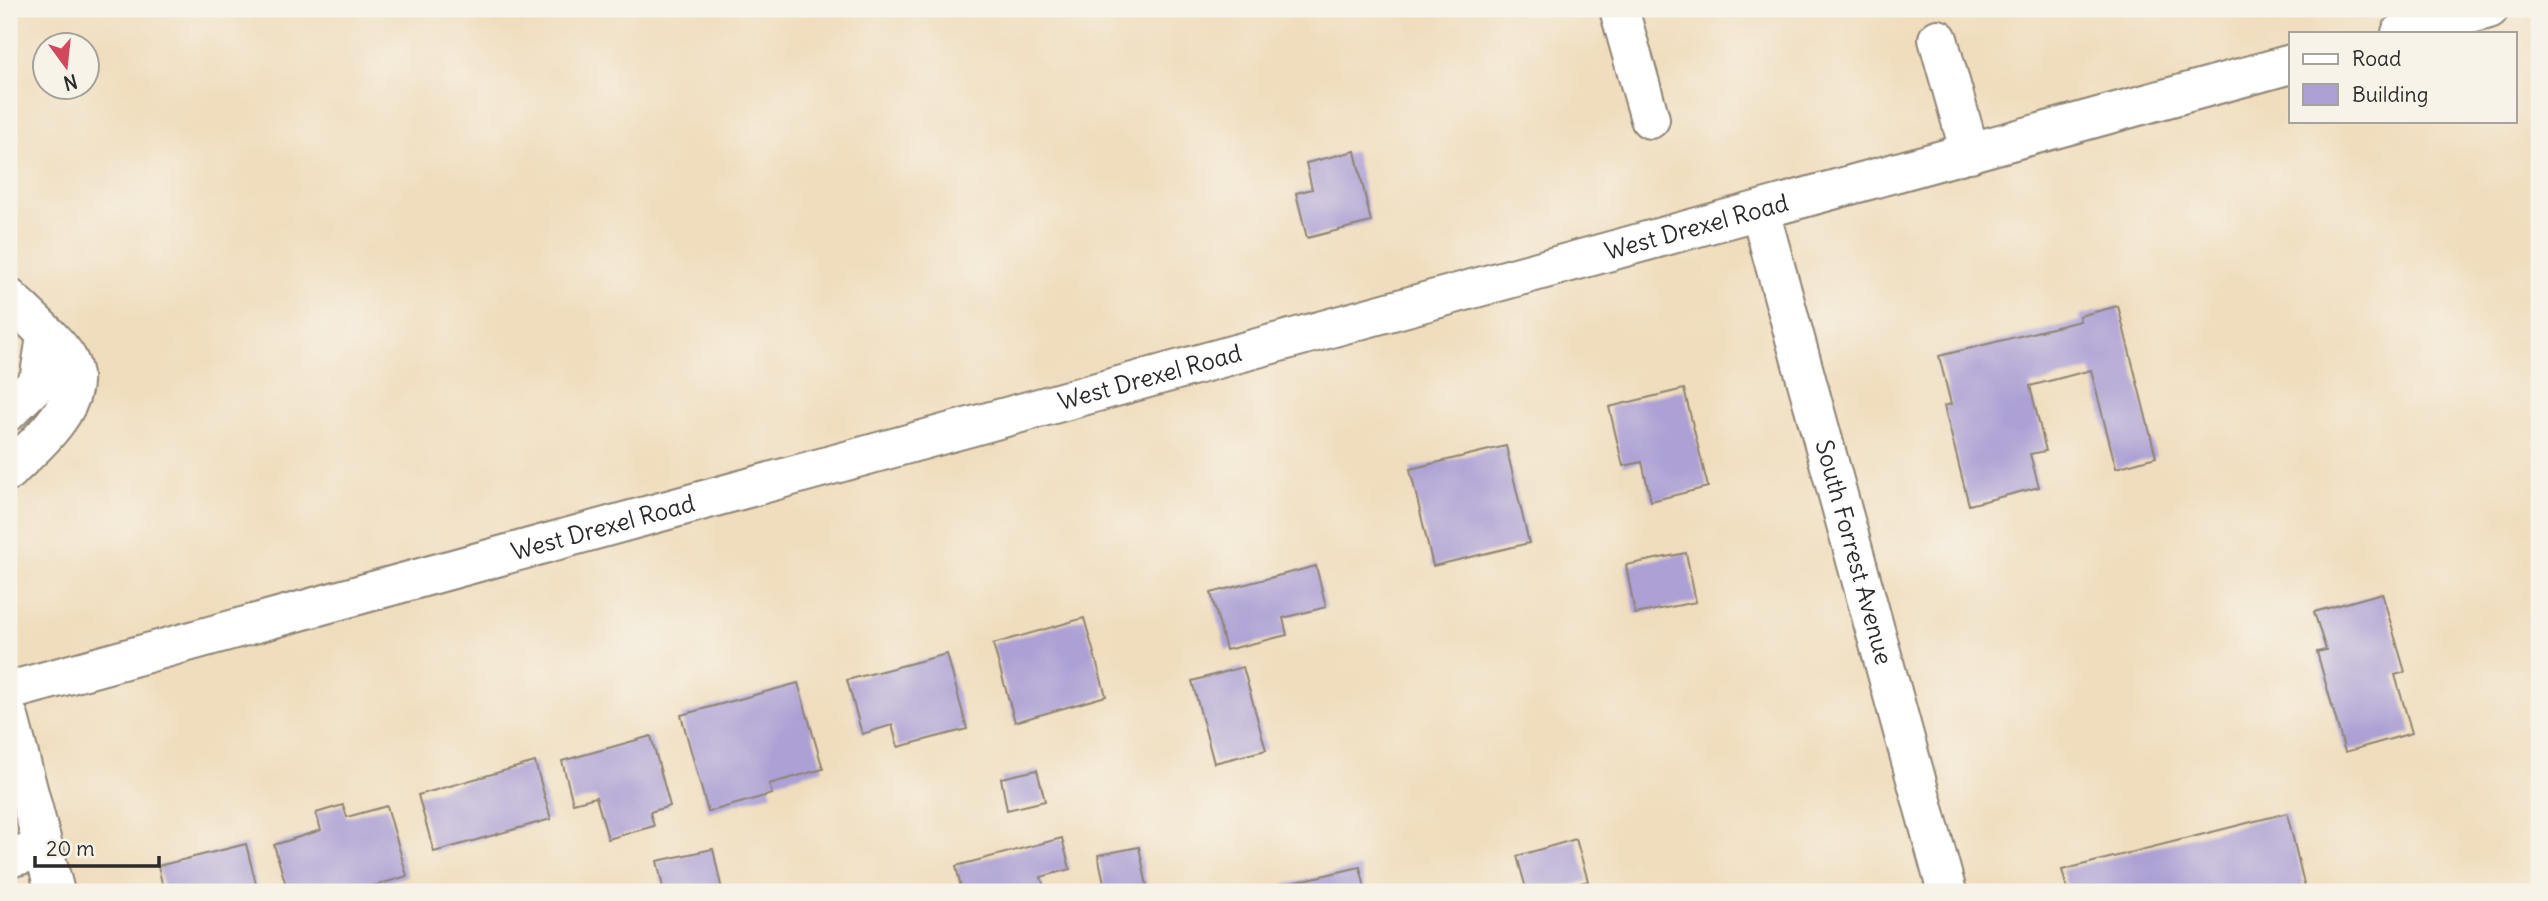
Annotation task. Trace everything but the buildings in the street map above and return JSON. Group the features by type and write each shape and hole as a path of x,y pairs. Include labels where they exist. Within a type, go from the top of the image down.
{"street":[{"path":"1619,9 1650,119"},
{"path":"2405,32 2489,9"},
{"path":"1938,39 1970,153"},
{"name":"West Drexel Road","path":"9,691 2289,65"},
{"name":"South Forrest Avenue","path":"1760,211 1947,892"},
{"path":"9,471 64,415 72,382 68,360 12,303"},
{"path":"9,411 39,382 46,337"},
{"path":"9,717 26,853 55,892"}]}
